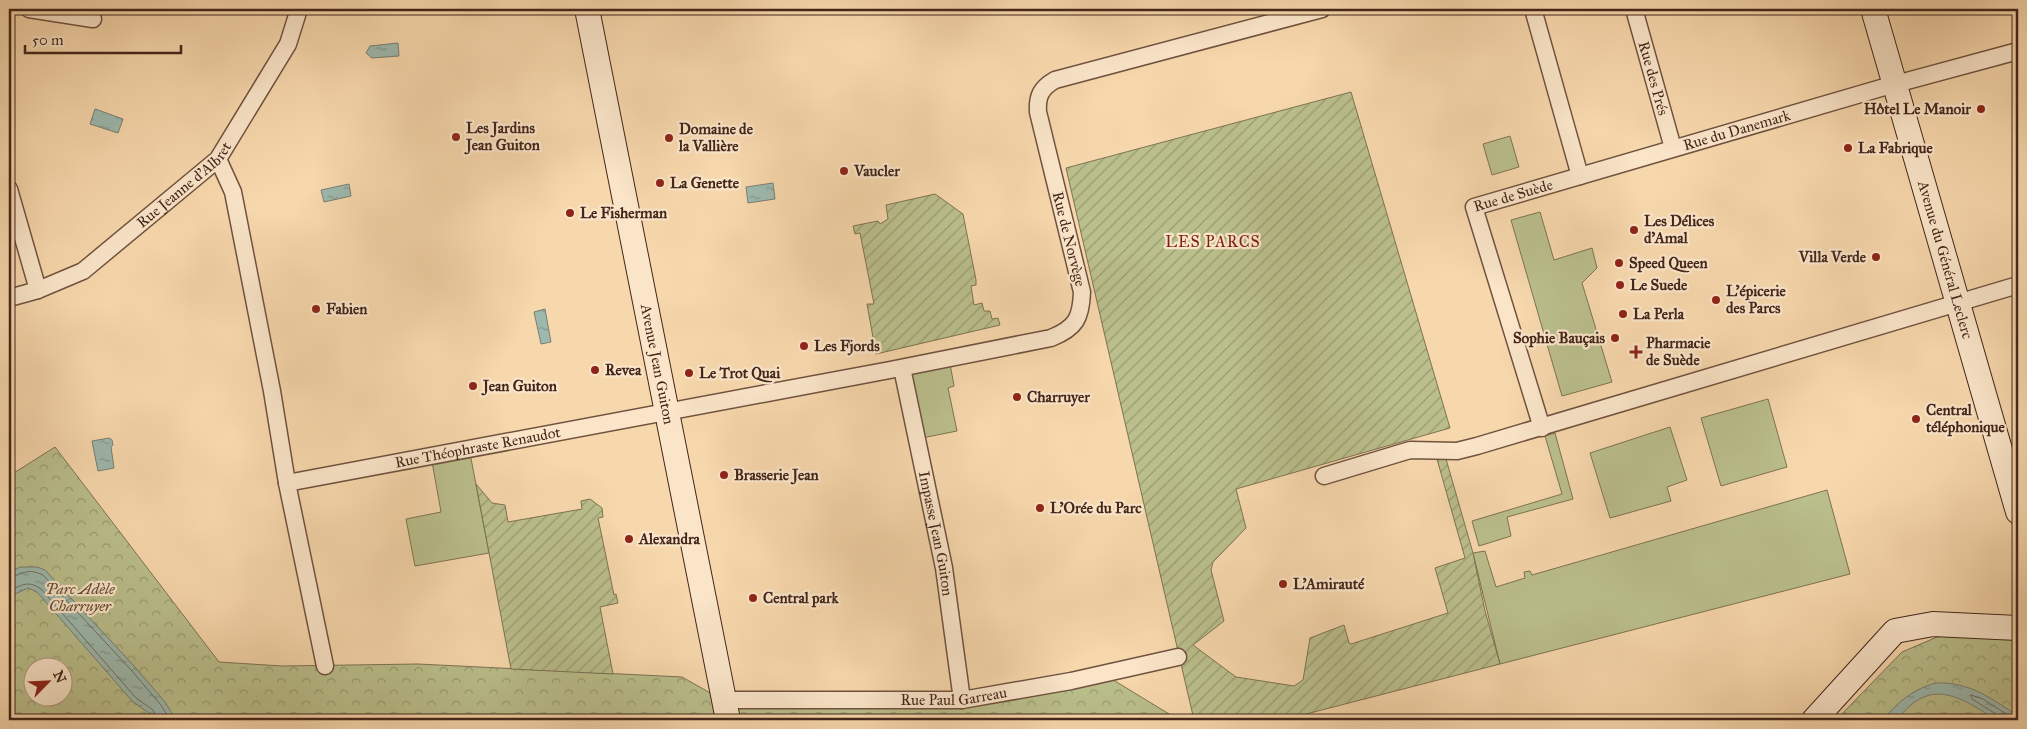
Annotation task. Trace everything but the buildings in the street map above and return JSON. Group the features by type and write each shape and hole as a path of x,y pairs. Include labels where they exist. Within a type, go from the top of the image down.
{"main road":[{"name":"Avenue Jean Guiton","path":"587,9 727,710"},
{"name":"Avenue du Général Leclerc","path":"1873,9 2018,512"},
{"path":"1814,720 1895,631 1933,624 2018,628"}],"street":[{"path":"29,9 93,19"},
{"name":"Rue Jeanne d'Albret","path":"9,298 38,290 83,271 218,159 288,44 300,9"},
{"name":"Rue de Norvège","path":"667,411 902,368 1051,338 1062,334 1074,324 1080,314 1082,292 1038,112 1040,94 1044,86 1055,80 1322,9"},
{"path":"1533,9 1580,176"},
{"name":"Rue des Prés","path":"1634,9 1673,148"},
{"name":"Rue du Danemark","path":"1580,176 2018,50"},
{"path":"218,159 233,192 325,666"},
{"name":"Rue de Suède","path":"1542,428 1474,207 1580,176"},
{"path":"9,190 38,290"},
{"path":"1324,476 1410,450 1457,451 1542,428 1956,302 2018,285"},
{"name":"Impasse Jean Guiton","path":"902,368 944,568 962,700"},
{"name":"Rue Théophraste Renaudot","path":"288,483 667,411"},
{"name":"Rue Paul Garreau","path":"727,710 962,700 1071,681 1178,657"}],"green space":[{"path":"1351,92 1450,428 1236,489 1246,528 1213,562 1211,570 1224,621 1193,645 1236,677 1294,686 1303,680 1310,638 1344,625 1349,643 1351,644 1448,613 1435,568 1465,558 1435,452 1444,452 1473,553 1485,611 1500,664 1283,720 1194,720 1066,168"},
{"path":"1510,136 1519,167 1492,175 1483,144"},
{"path":"935,194 963,214 976,280 976,285 971,286 974,305 982,303 984,311 990,311 992,319 998,318 1000,325 876,354 867,304 874,304 860,233 855,234 853,226 878,221 880,224 888,219 886,205"},
{"path":"1540,212 1554,260 1592,248 1597,268 1582,283 1612,382 1562,396 1511,220"},
{"path":"949,358 954,386 948,388 957,431 917,439 902,368"},
{"path":"1768,399 1787,467 1721,486 1701,418"},
{"path":"1670,427 1687,480 1667,487 1671,501 1610,518 1590,453"},
{"path":"1555,433 1573,499 1507,517 1511,536 1479,546 1472,521 1562,494 1545,436"},
{"name":"Parc Adèle Charruyer","path":"55,447 219,662 282,666 418,664 682,677 735,707 956,707 1110,678 1179,720 9,720 9,476"},
{"path":"469,448 489,553 415,566 406,519 441,512 431,456"},
{"path":"476,484 492,503 505,505 508,522 582,509 581,501 590,499 602,508 603,517 598,518 614,595 616,594 618,603 600,607 613,674 511,669"},
{"path":"1827,490 1850,574 1500,664 1473,553 1485,551 1496,587 1525,578 1524,572 1530,571 1532,575"},
{"path":"1978,631 2018,639 2018,720 1836,720 1902,652 1937,637"}],"water":[{"path":"398,43 399,56 372,58 366,53 370,46"},
{"path":"95,109 123,119 118,133 90,124"},
{"path":"773,183 775,199 748,203 746,187"},
{"path":"349,184 351,196 324,202 321,190"},
{"path":"545,309 551,342 541,344 534,312"},
{"path":"109,438 112,440 113,445 111,447 114,468 98,471 92,441"},
{"path":"20,567 37,567 45,570 135,667 165,702 176,720 154,720 149,713 133,702 37,592 28,588 9,597 9,573"},
{"path":"1936,683 1960,685 1980,692 2018,716 2018,720 1995,720 1958,698 1936,694 1917,701 1897,720 1883,720 1906,697"}],"place":[{"name":"Hôtel Le Manoir","path":"1981,109"},
{"name":"Les Jardins Jean Guiton","path":"456,137"},
{"name":"Domaine de la Vallière","path":"669,138"},
{"name":"La Fabrique","path":"1848,148"},
{"name":"Vaucler","path":"844,171"},
{"name":"La Genette","path":"660,183"},
{"name":"Le Fisherman","path":"570,213"},
{"name":"Les Délices d'Amal","path":"1634,230"},
{"name":"Villa Verde","path":"1876,257"},
{"name":"Speed Queen","path":"1619,263"},
{"name":"Le Suede","path":"1620,285"},
{"name":"L'épicerie des Parcs","path":"1716,300"},
{"name":"Fabien","path":"316,309"},
{"name":"La Perla","path":"1623,314"},
{"name":"Sophie Bauçais","path":"1615,338"},
{"name":"Les Fjords","path":"804,346"},
{"name":"Pharmacie de Suède","path":"1636,352"},
{"name":"Revea","path":"595,370"},
{"name":"Le Trot Quai","path":"689,373"},
{"name":"Jean Guiton","path":"473,386"},
{"name":"Charruyer","path":"1017,397"},
{"name":"Central téléphonique","path":"1916,419"},
{"name":"Brasserie Jean","path":"724,475"},
{"name":"L'Orée du Parc","path":"1040,508"},
{"name":"Alexandra","path":"629,539"},
{"name":"L'Amirauté","path":"1283,584"},
{"name":"Central park","path":"753,598"}],"district":[{"name":"LES PARCS","path":"1213,241"}]}
